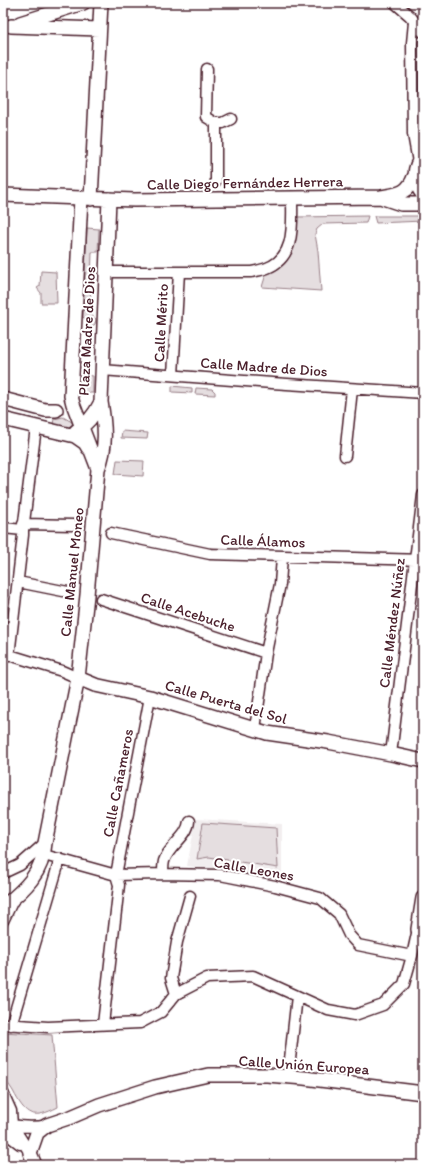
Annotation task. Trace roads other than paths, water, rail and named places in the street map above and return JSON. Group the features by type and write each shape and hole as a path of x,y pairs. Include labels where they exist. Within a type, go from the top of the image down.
{"street":[{"path":"7,27 84,3"},
{"name":"Plaza Madre de Dios","path":"101,3 72,400 82,410 92,410 101,402 109,200"},
{"path":"7,27 99,24 102,13 109,3"},
{"path":"395,3 410,16 423,32"},
{"path":"414,22 412,43 413,134 420,159 414,177 417,186 423,195"},
{"path":"207,69 206,117 216,123 223,123 231,119"},
{"path":"216,123 216,181"},
{"name":"Calle Diego Fernández Herrera","path":"109,200 381,197 404,191 409,187 414,177"},
{"path":"3,196 109,200"},
{"name":"Calle Diego Fernández Herrera","path":"381,197 401,204 423,204"},
{"name":"Calle Mérito","path":"106,272 251,272 268,268 281,259 289,248 292,233 292,199"},
{"name":"Calle Mérito","path":"173,375 179,272"},
{"name":"Calle Madre de Dios","path":"102,370 423,393"},
{"path":"345,456 352,389"},
{"path":"3,399 45,410 56,410"},
{"path":"33,426 72,400 98,469"},
{"path":"66,434 82,427 95,415 101,402"},
{"path":"98,469 102,459 105,442 101,402"},
{"path":"34,407 37,414 33,426 18,582 5,656 62,671 78,678"},
{"path":"3,419 75,436 85,443 93,456"},
{"name":"Calle Manuel Moneo","path":"3,907 25,888 33,877 45,849 78,678 98,469"},
{"name":"Calle Méndez Núñez","path":"391,754 419,560 423,495"},
{"path":"3,528 73,525"},
{"name":"Calle Álamos","path":"111,533 210,554 419,560"},
{"path":"255,729 266,653 280,584 282,557"},
{"path":"18,582 68,592"},
{"name":"Calle Acebuche","path":"100,599 266,653"},
{"name":"Calle Puerta del Sol","path":"78,678 95,685 150,697 267,733 328,742 423,761"},
{"name":"Calle Cañameros","path":"103,1024 119,885 116,875 150,697"},
{"path":"163,874 165,859 178,840 188,829 189,821"},
{"path":"3,873 20,865 45,849"},
{"name":"Calle Leones","path":"45,849 60,859 116,875 163,874 220,876 275,886 320,898 339,914 349,935 358,945 412,956"},
{"path":"60,859 7,1024 48,1027 140,1023 161,1012 176,994 207,978 252,976 328,1010 355,1015 383,1005 404,984 421,930 423,898"},
{"path":"176,994 171,978 177,942 190,896"},
{"path":"3,922 14,898"},
{"path":"288,1077 298,996"},
{"name":"Calle Unión Europea","path":"12,1125 36,1127 47,1125 99,1105 155,1087 208,1076 267,1075 423,1093"},
{"path":"3,1093 11,1111 12,1125"},
{"path":"3,1115 12,1125 32,1159"},
{"path":"32,1159 37,1133 47,1125"},
{"path":"3,1130 18,1141 32,1159"}]}
